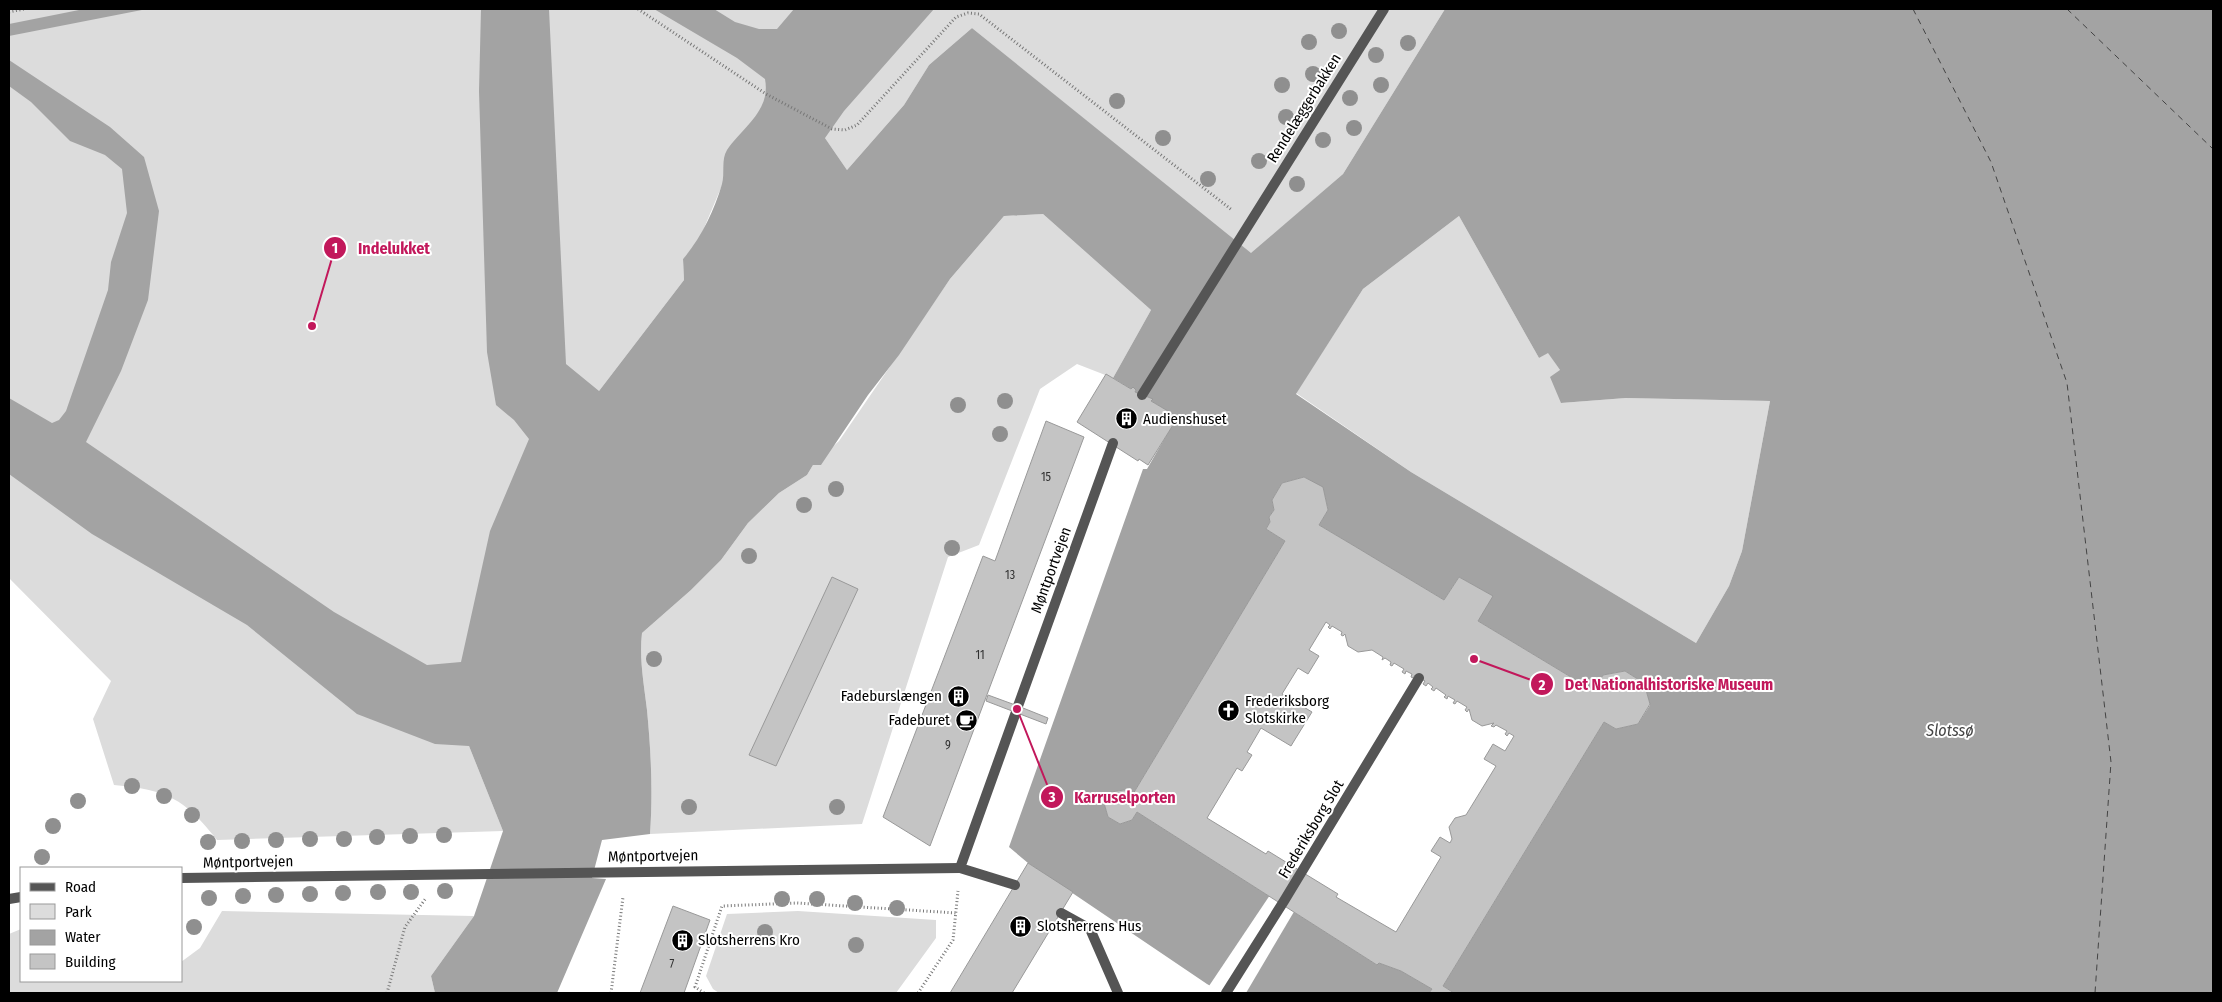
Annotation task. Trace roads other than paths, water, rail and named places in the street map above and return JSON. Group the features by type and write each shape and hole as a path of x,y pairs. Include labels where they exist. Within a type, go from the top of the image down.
{"street":[{"name":"Rendelæggerbakken","path":"1142,395 1384,9"},
{"name":"Møntportvejen","path":"182,878 960,868 1113,443"},
{"name":"Frederiksborg Slot","path":"1226,993 1419,678"},
{"path":"960,868 1015,885"},
{"path":"1060,913 1090,929 1118,993"}],"water":[{"path":"84,9 147,9 9,36 9,24"},
{"name":"Slotssø","path":"481,9 549,9 566,364 599,391 684,280 683,259 706,224 719,194 723,180 725,154 760,109 766,90 765,79 737,58 654,9 714,9 735,22 759,29 777,29 794,9 934,9 844,111 825,138 847,170 904,105 929,65 972,28 1251,253 1343,174 1445,9 2213,9 2213,993 1454,993 1443,986 1604,722 1616,729 1638,724 1650,705 1644,683 1625,671 1603,675 1594,691 1478,621 1492,596 1459,577 1444,600 1319,525 1328,510 1323,488 1304,477 1282,483 1272,500 1274,510 1269,517 1270,522 1266,529 1285,541 1133,794 1124,790 1111,792 1104,802 1108,817 1120,824 1132,820 1137,812 1377,965 1379,963 1401,971 1432,989 1429,993 1223,993 1207,984 1028,863 1009,847 1143,469 1147,469 1177,417 1151,401 1152,399 1135,392 1136,390 1133,388 1131,389 1113,378 1151,310 1043,214 1004,216 950,279 821,465 813,465 807,475 779,493 748,523 721,560 691,590 642,633 641,662 651,772 650,834 602,840 592,878 606,879 557,993 435,993 431,976 474,916 503,831 469,746 435,744 357,714 247,625 92,534 9,474 9,398 52,423 59,420 66,411 108,290 111,262 127,213 122,169 105,155 70,141 31,102 9,86 9,60 110,127 144,157 159,211 148,300 121,371 86,442 334,612 427,665 461,662 490,531 529,439 514,420 496,405 487,352 479,91","holes":["1459,216 1539,358 1548,353 1560,370 1550,377 1561,403 1626,398 1770,401 1742,551 1729,586 1696,643 1411,472 1296,394 1363,289"]}],"place":[{"name":"Indelukket","path":"312,326"},
{"name":"Audienshuset","path":"1127,419"},
{"name":"Det Nationalhistoriske Museum","path":"1474,659"},
{"name":"Fadeburslængen","path":"958,696"},
{"name":"Karruselporten","path":"1017,709"},
{"name":"Frederiksborg Slotskirke","path":"1229,710"},
{"name":"Fadeburet","path":"966,720"},
{"name":"Slotsherrens Hus","path":"1021,926"},
{"name":"Slotsherrens Kro","path":"682,940"}]}
